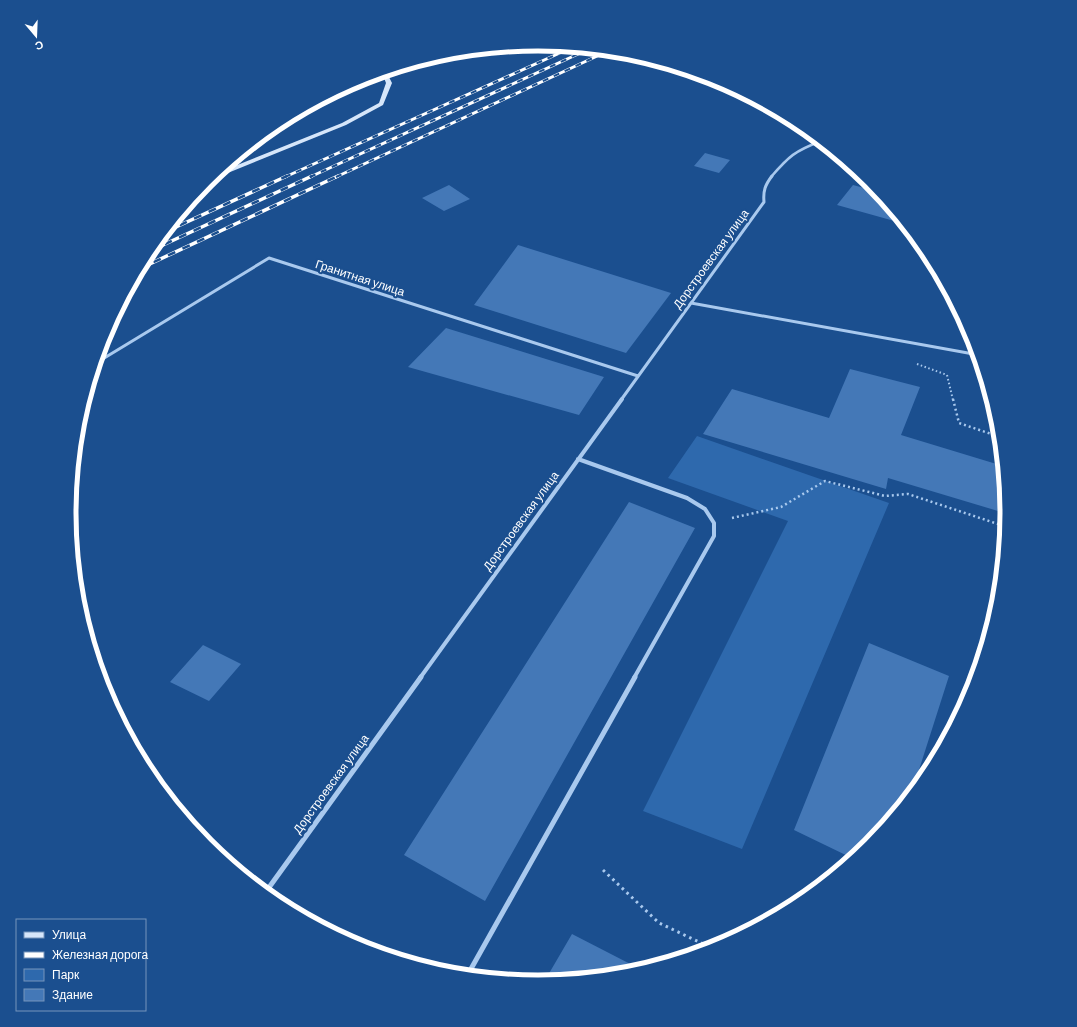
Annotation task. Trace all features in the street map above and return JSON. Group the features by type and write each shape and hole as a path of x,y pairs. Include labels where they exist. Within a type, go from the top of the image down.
{"main road":[{"path":"228,171 344,124 381,104 389,83 386,77"}],"street":[{"name":"Дорстроевская улица","path":"268,888 764,202 763,192 766,184 786,159 799,149 815,143"},
{"name":"Гранитная улица","path":"103,359 269,258 638,376"},
{"path":"691,303 972,354"},
{"path":"470,971 714,536 714,523 705,509 687,498 578,459"}],"path":[{"path":"912,362 947,376 959,423 994,435"},
{"path":"714,523 782,507 825,481 885,496 908,494 1001,525"},
{"path":"603,870 659,923 705,945"}],"green space":[{"path":"697,436 889,503 742,849 643,811 788,521 668,478"}],"building":[{"path":"705,153 730,160 719,173 694,166"},
{"path":"449,185 470,199 444,211 422,198"},
{"path":"853,185 869,189 896,222 837,205"},
{"path":"518,245 671,293 626,353 474,305"},
{"path":"446,328 604,377 579,415 408,367"},
{"path":"850,369 920,387 901,435 998,465 1001,512 888,478 886,489 703,434 732,389 829,418"},
{"path":"629,502 695,528 485,901 404,855"},
{"path":"869,643 949,676 916,780 866,841 848,856 794,830"},
{"path":"203,645 241,664 209,701 170,682"},
{"path":"572,934 634,966 599,972 548,976"}],"railway":[{"path":"285,177 562,52"},
{"path":"310,177 580,53"},
{"path":"336,177 599,55"},
{"path":"176,227 287,176"},
{"path":"162,245 312,176"},
{"path":"149,264 338,176"}]}
